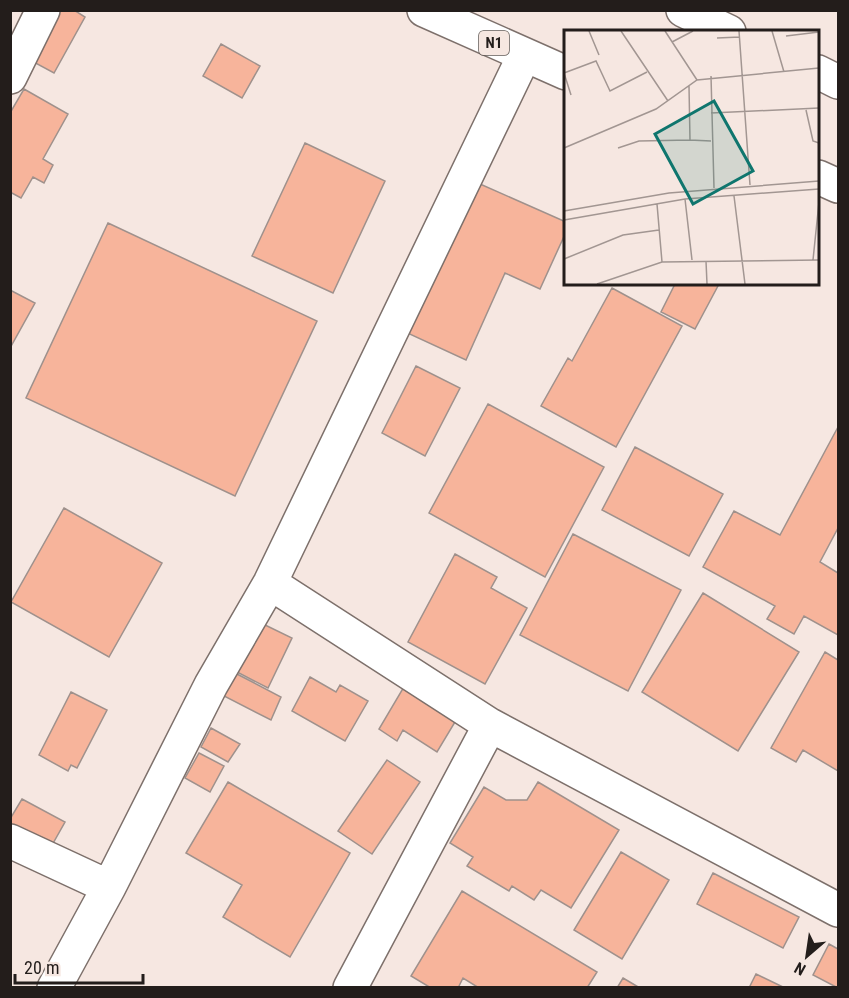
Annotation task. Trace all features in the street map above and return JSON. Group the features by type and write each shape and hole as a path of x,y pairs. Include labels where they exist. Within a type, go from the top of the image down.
{"main road":[{"path":"10,77 43,10"},
{"name":"N1","path":"424,10 564,72"},
{"path":"683,10 725,30"},
{"path":"54,987 109,887 212,685 270,583 524,56"},
{"path":"819,72 838,82"},
{"path":"819,177 838,186"},
{"path":"270,583 490,725 838,910"},
{"path":"350,987 490,725"},
{"path":"10,841 109,887"}],"building":[{"path":"54,10 74,10 85,17 54,73 28,59"},
{"path":"221,44 260,66 242,98 203,76"},
{"path":"24,89 68,114 43,159 53,165 44,183 33,177 21,198 10,192 10,113"},
{"path":"305,143 385,181 333,293 252,256"},
{"path":"471,180 564,221 564,236 540,289 505,273 466,360 403,331"},
{"path":"108,223 317,321 235,496 26,398"},
{"path":"674,285 718,285 695,329 661,312"},
{"path":"612,288 682,326 616,447 541,406 568,358 572,361"},
{"path":"10,290 35,303 10,348"},
{"path":"416,366 460,388 425,456 382,433"},
{"path":"488,404 604,467 545,577 429,513"},
{"path":"838,427 838,528 820,562 838,573 838,635 804,616 794,634 767,619 775,606 703,567 734,511 780,535"},
{"path":"635,447 723,494 689,556 602,510"},
{"path":"64,508 162,563 109,657 11,602"},
{"path":"573,534 681,590 628,691 520,635"},
{"path":"455,554 497,577 491,588 527,608 485,684 408,642"},
{"path":"703,593 799,652 738,751 642,692"},
{"path":"261,623 292,638 268,688 237,672"},
{"path":"825,652 838,660 838,771 803,750 796,762 771,748"},
{"path":"235,673 281,697 271,720 224,696"},
{"path":"310,677 336,692 340,685 368,701 345,741 292,711"},
{"path":"405,685 458,717 437,752 403,730 397,741 379,729"},
{"path":"71,692 107,710 77,768 71,765 68,771 39,755"},
{"path":"211,728 240,744 228,762 201,747"},
{"path":"199,753 224,766 210,792 185,778"},
{"path":"387,760 420,782 372,854 338,831"},
{"path":"228,782 350,853 290,957 223,917 242,885 186,853"},
{"path":"538,782 619,830 571,908 541,890 534,900 512,886 509,891 467,866 473,857 450,843 484,787 506,800 527,800"},
{"path":"22,799 65,822 47,854 10,833 10,819"},
{"path":"621,852 669,880 622,959 574,930"},
{"path":"713,873 799,917 783,948 697,904"},
{"path":"462,891 597,972 587,988 479,988 463,978 458,988 431,988 411,976"},
{"path":"829,944 838,949 838,988 813,975"},
{"path":"756,974 785,988 749,988"},
{"path":"623,978 640,988 617,988"}]}
